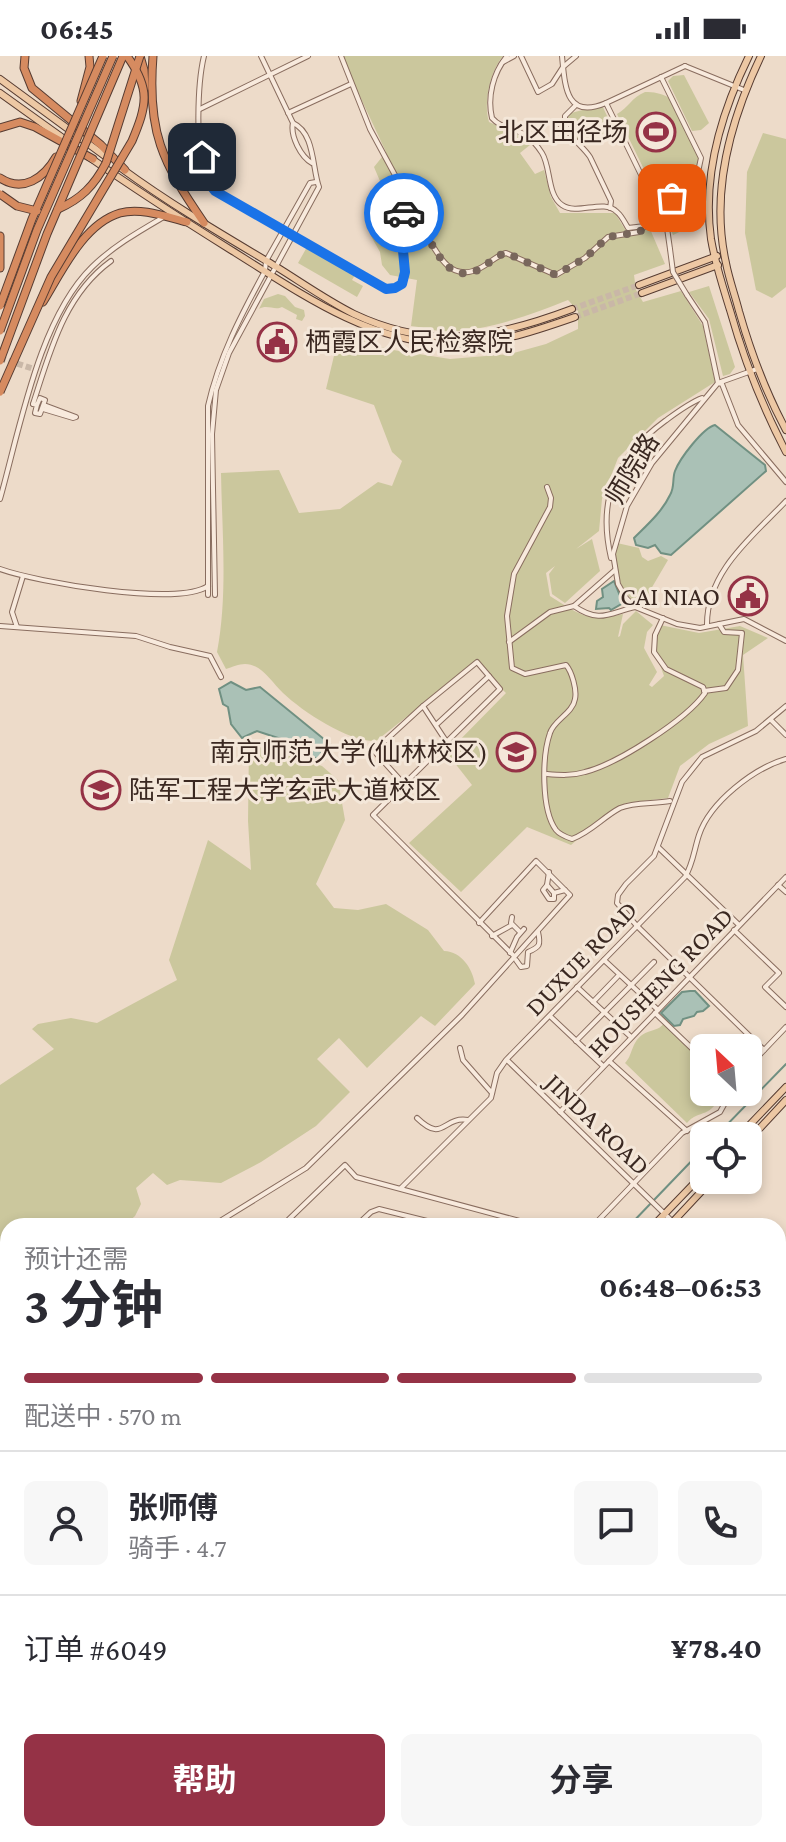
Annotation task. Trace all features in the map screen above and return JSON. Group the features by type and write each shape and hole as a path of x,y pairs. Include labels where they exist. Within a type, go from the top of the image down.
{"highway":[{"path":"25,56 24,68 32,88 101,145 125,170"},
{"path":"81,101 90,67 89,56"},
{"path":"0,306 63,144 103,56"},
{"path":"0,331 48,204 113,56"},
{"path":"125,56 145,88"},
{"path":"0,361 47,234 125,56"},
{"path":"0,392 51,277 132,141 146,104 140,56"},
{"path":"0,194 17,206 37,211 55,210 86,193 106,163 140,56"},
{"path":"153,56 152,108 157,135 167,167 204,223"},
{"path":"0,128 20,122 93,159"},
{"path":"0,178 13,184 28,183 41,177 63,144"},
{"path":"29,325 91,232 120,213 136,212 187,222"},
{"path":"0,236 0,268"}],"main road":[{"path":"749,56 731,84 716,143 709,217 717,265 749,371 786,452"},
{"path":"761,56 744,90 722,170 721,218 725,259 757,369 786,430"},
{"path":"0,79 204,223 353,313 387,327 443,337 497,334 572,309"},
{"path":"0,93 187,222 350,320 395,337 473,344 499,341 575,317"},
{"path":"715,257 725,259 677,280 641,289 673,272 715,257"},
{"path":"752,1122 786,1087"},
{"path":"762,1126 786,1100"},
{"path":"661,1218 690,1188"},
{"path":"679,1218 700,1194"}],"street":[{"path":"204,56 199,83 202,157 207,181 215,191 386,289 395,288 402,284 405,272 396,177 370,129 341,56"},
{"path":"208,595 208,406 216,372 233,330 317,194 313,155 301,129 293,123 261,56"},
{"path":"200,109 308,56"},
{"path":"507,56 495,77 491,94 492,118 496,123 519,129 530,137 549,167 554,196 562,205 576,209 610,208 617,211 628,228 645,226"},
{"path":"501,63 514,56"},
{"path":"521,56 538,92 552,84 563,67 576,56"},
{"path":"562,56 566,86 575,106 582,110 606,103 685,66 689,56"},
{"path":"685,66 744,90"},
{"path":"656,205 691,188 696,181 701,158 661,77"},
{"path":"288,113 352,83"},
{"path":"606,103 670,239 673,272 705,322 718,383 722,384 738,425 786,482"},
{"path":"575,106 565,116 564,122 577,145 590,157 611,201 610,208"},
{"path":"554,126 564,122"},
{"path":"293,123 291,130 305,159 312,163"},
{"path":"215,595 213,405 225,362 269,273 266,261 310,183 317,182"},
{"path":"399,208 421,227 440,258 464,274 477,271 506,253 556,275 585,258 608,237 639,232 661,217"},
{"path":"32,404 41,398 45,400 44,407 38,414 32,404 54,323 74,288 109,253 165,216"},
{"path":"0,499 64,316 90,279 111,261"},
{"name":"师院路","path":"615,571 613,554 617,534 636,487 652,463 718,383 757,369"},
{"path":"705,398 650,432 620,465 606,503 606,532 615,571 626,598 635,607 677,624 700,628 744,619 786,641"},
{"path":"44,407 76,417 73,418 44,407"},
{"path":"547,487 550,507 514,574 507,616 512,668 525,674 566,665 571,670 575,704 549,733 545,802 551,820 558,833 572,839 619,809 670,801"},
{"path":"707,626 707,607 722,570 786,501"},
{"path":"0,569 62,584 152,593 194,592 208,586"},
{"path":"509,642 550,612 574,606 615,571"},
{"path":"17,627 12,612 23,576"},
{"path":"574,606 588,614 606,617 635,607"},
{"path":"546,774 586,772 612,760 696,706 705,693 703,687 661,665 653,645 663,618"},
{"path":"704,691 726,688 738,670 742,633 724,632 719,623"},
{"path":"0,626 136,636 210,656 221,677"},
{"path":"403,783 374,751 477,662 500,689 373,815 521,967 527,966 528,952 541,943 537,931"},
{"path":"436,725 489,676"},
{"path":"423,706 446,741"},
{"path":"786,706 756,731 702,757 682,782 654,856 618,895 617,903 764,1050 786,1027"},
{"path":"771,720 786,735"},
{"name":"DUXUE ROAD","path":"401,1188 491,1098 497,1073 506,1060 687,873 706,820 754,771 786,759"},
{"path":"658,847 739,925"},
{"path":"225,1218 306,1168 423,1055 570,895 536,861 479,923"},
{"path":"537,893 547,885 549,872"},
{"name":"HOUSHENG ROAD","path":"560,1112 786,877"},
{"path":"543,890 550,902 554,899 554,893 547,885"},
{"path":"778,885 786,892"},
{"path":"554,893 565,890"},
{"path":"512,917 512,925 520,932"},
{"path":"492,936 512,925"},
{"path":"507,929 520,932"},
{"path":"734,930 779,973 765,987 786,1007"},
{"path":"513,956 520,932"},
{"path":"604,960 690,1046"},
{"path":"576,1041 654,962"},
{"path":"593,1002 619,974"},
{"path":"577,987 632,1037"},
{"path":"550,1016 604,1066"},
{"path":"460,1048 463,1060 492,1093"},
{"name":"JINDA ROAD","path":"506,1060 668,1218"},
{"path":"609,1061 687,1131"},
{"path":"600,1218 664,1150 687,1131 720,1112 723,1106"},
{"path":"417,1118 434,1130 462,1119 468,1120"},
{"path":"290,1218 345,1165 356,1177 509,1218"},
{"path":"365,1218 379,1209 415,1218"}],"shaded area":[{"path":"341,56 503,56 494,70 489,88 489,122 517,134 530,145 520,153 535,174 544,170 551,197 560,213 615,213 626,231 650,229 665,264 634,275 636,290 643,302 681,291 703,326 715,382 658,418 618,458 602,499 599,531 576,549 592,539 600,571 565,603 552,594 549,574 555,566 546,573 550,596 592,617 623,614 618,637 623,624 636,611 653,625 647,632 644,648 657,672 649,685 652,687 664,676 654,648 660,625 699,633 740,626 768,638 743,655 748,726 709,744 680,766 668,798 626,803 608,813 571,845 527,827 461,892 409,843 472,785 447,753 506,693 475,663 376,741 365,740 314,717 292,701 257,667 243,664 226,669 217,652 223,585 221,473 279,470 299,513 340,509 378,482 392,486 402,461 392,452 374,405 326,389 340,331 387,349 450,359 510,354 546,344 578,329 578,311 568,300 523,317 472,329 441,331 411,326 417,280 390,275 382,265 380,252 371,236 374,219 391,207 374,167 386,152"},
{"path":"684,75 709,123 701,130 692,131 668,81 673,76"},
{"name":"北区田径场","path":"645,92 669,98 696,148 699,170 693,182 683,189 656,194 617,114"},
{"path":"602,105 613,129 577,145 564,122 571,113"},
{"path":"763,133 786,139 786,287 772,298 756,290 745,233 747,172"},
{"path":"689,194 697,210 683,217 688,228 673,235 661,207"},
{"path":"307,247 355,275 352,280 363,286 357,297 298,263"},
{"path":"709,286 735,367 730,374 723,376 709,319 689,292"},
{"path":"278,294 304,310 302,321 282,307 259,309 264,299"},
{"path":"715,425 765,465 766,471 671,555 661,553 655,545 648,548 636,545 634,538 667,501 675,471 682,459 698,437"},
{"path":"617,543 639,548 642,557 648,561 661,556 668,560 641,606 627,594 619,579"},
{"path":"614,581 623,603 611,610 596,609 597,601 603,597 602,589"},
{"path":"231,682 246,690 260,687 330,744 321,753 324,759 308,757 284,740 257,731 242,738 231,724 228,707 223,704 219,689"},
{"path":"249,744 322,766 338,780 345,820 316,884 334,908 358,910 386,904 428,930 444,951 456,954 469,967 475,984 435,1026 421,1016 367,1068 339,1038 317,1059 350,1092 316,1126 261,1162 221,1183 180,1180 167,1185 153,1173 136,1188 141,1204 133,1218 0,1218 0,1085 54,1049 32,1029 38,1024 71,1018 97,1023 177,980 169,960 208,840 251,870"},
{"path":"695,991 709,1006 674,1026 661,1013 682,992"},
{"path":"664,1023 690,1048 690,1106 714,1106 687,1123 625,1063 638,1038"}],"waterway":[{"path":"730,1122 786,1064"},
{"path":"637,1218 690,1163"}],"tunnel":[{"path":"572,309 639,285"},
{"path":"575,317 642,293"},
{"path":"0,358 37,370"}],"way so far":[{"path":"404,213 421,227 440,258 454,270 464,274 477,271 506,253 556,275 585,258 608,237 639,232 661,217 656,205 672,198"}],"place":[{"name":"北区田径场","path":"656,132"},
{"name":"栖霞区人民检察院","path":"277,342"},
{"name":"CAI NIAO","path":"748,596"},
{"name":"南京师范大学(仙林校区)","path":"516,752"},
{"name":"陆军工程大学玄武大道校区","path":"101,790"}],"route":[{"path":"202,157 207,181 215,191 386,289 402,284 405,272 399,208 404,213"}]}
